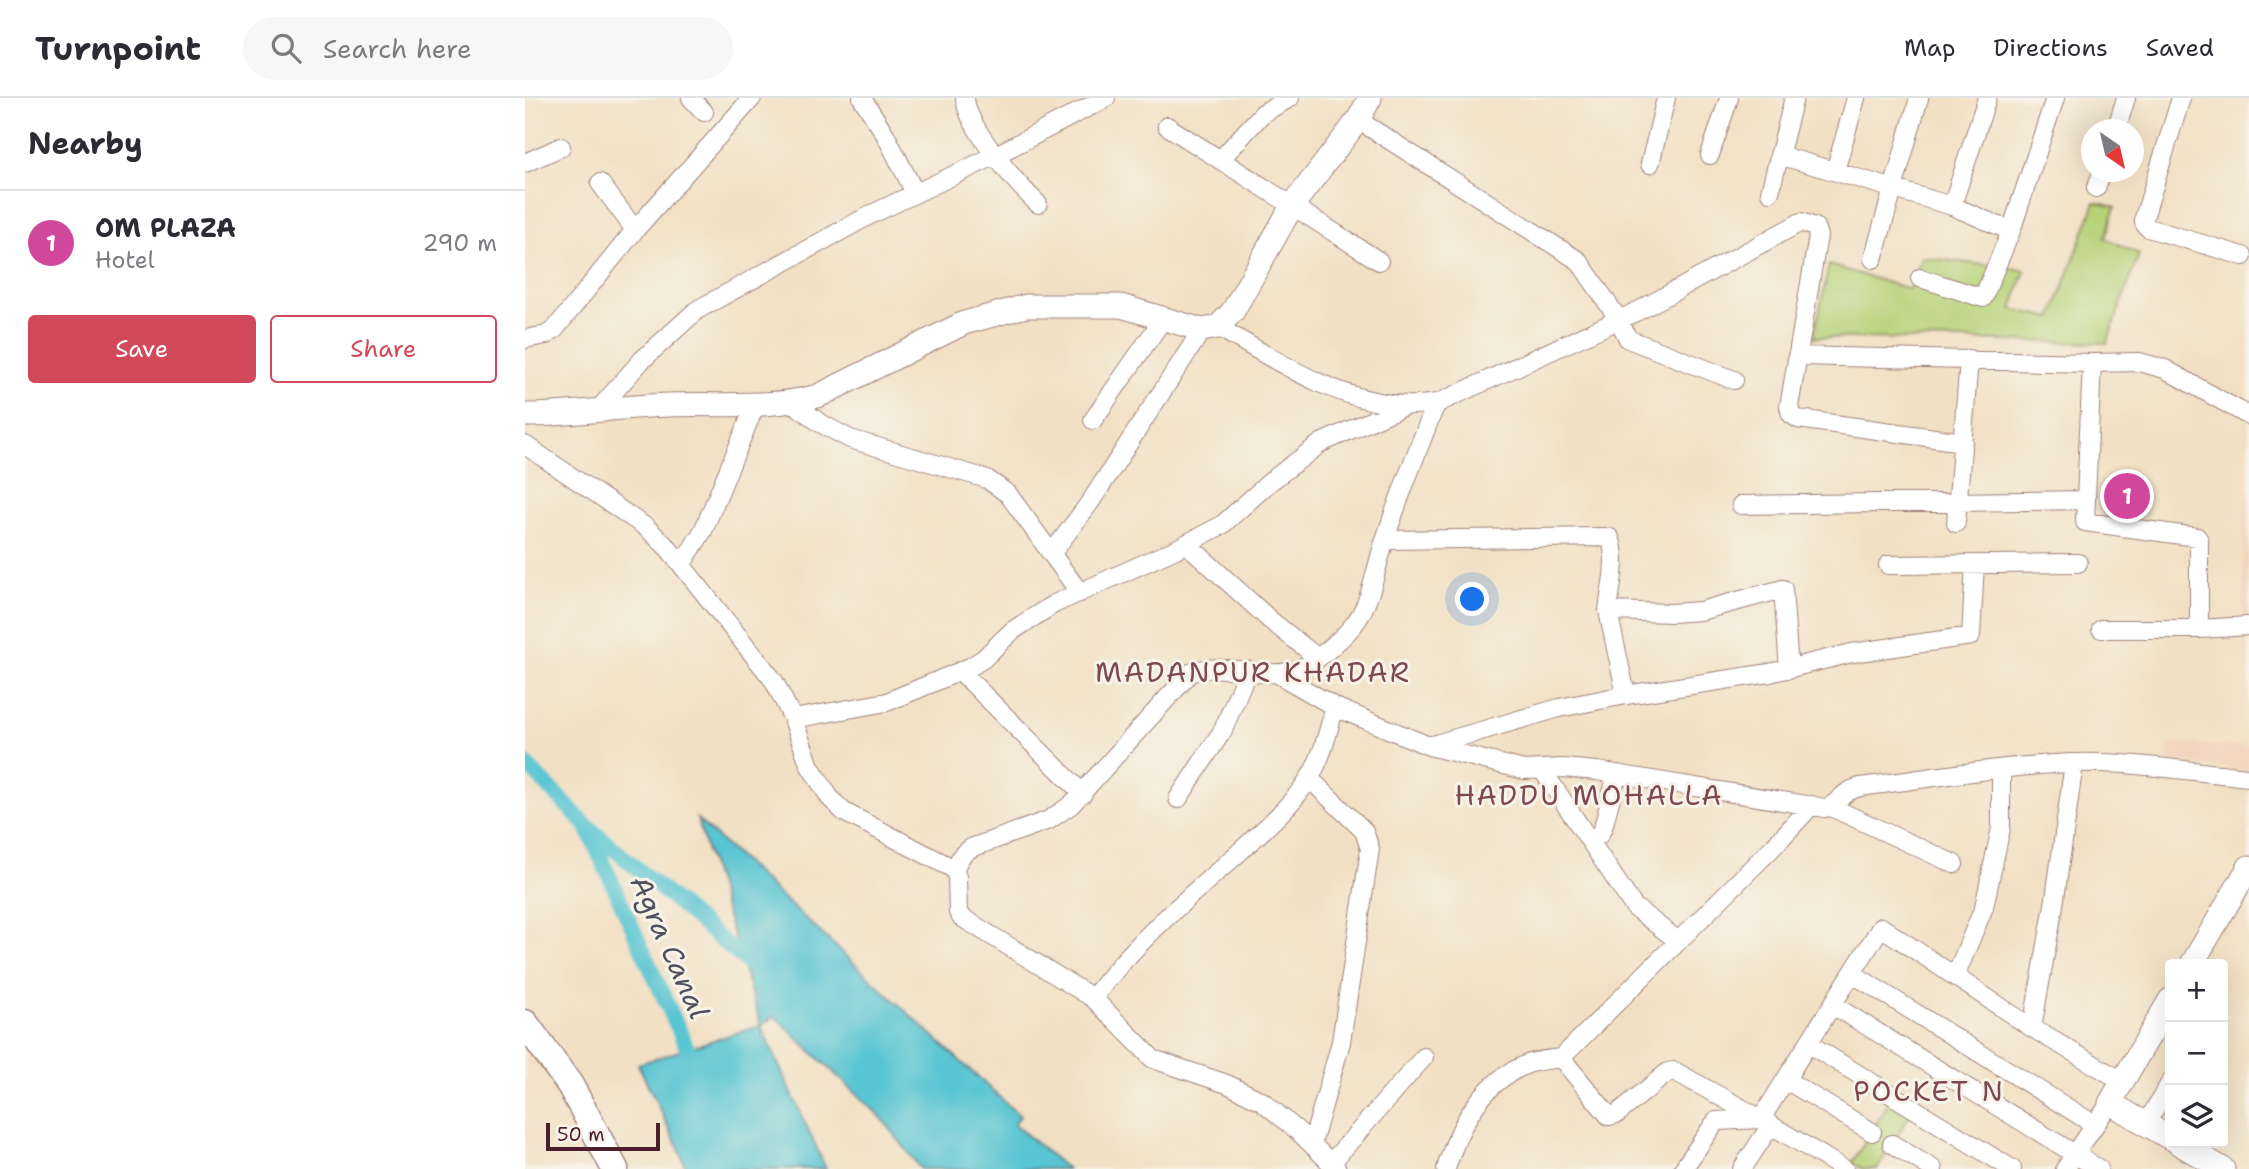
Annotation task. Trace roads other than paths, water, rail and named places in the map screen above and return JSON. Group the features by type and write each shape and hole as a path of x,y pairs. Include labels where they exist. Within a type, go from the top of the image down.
{"main road":[{"path":"525,1023 570,1084 615,1169"}],"street":[{"path":"691,98 705,112"},
{"path":"525,340 546,335 555,329 635,230 752,98"},
{"path":"862,98 885,134 915,193"},
{"path":"965,98 968,111 994,156 1038,204"},
{"path":"598,410 641,361 697,310 870,215 994,156 1106,98"},
{"path":"1220,160 1263,113 1290,98"},
{"path":"1052,553 1091,502 1210,328 1233,311 1292,206 1358,120 1370,98"},
{"path":"1650,164 1666,98"},
{"path":"1710,155 1729,98"},
{"path":"1770,192 1794,98"},
{"path":"1835,171 1856,98"},
{"path":"1873,259 1919,98"},
{"path":"1952,206 1987,98"},
{"path":"1920,278 1983,298 2011,230 2055,98"},
{"path":"2119,119 2126,98"},
{"path":"2181,98 2144,223 2148,228 2243,256"},
{"path":"1358,120 1579,261 1619,320 1628,339 1734,380"},
{"path":"1167,125 1379,261"},
{"path":"525,163 561,147"},
{"path":"1779,155 1894,187 1952,206 2011,230"},
{"path":"600,183 635,230"},
{"path":"525,415 669,405 793,403 818,396 964,323 1026,306 1118,306 1163,319 1210,328 1340,391 1361,398 1406,405 1438,403 1619,320 1801,222 1815,227 1818,236 1789,407 1791,414 1798,419 1963,442"},
{"path":"1093,420 1163,319"},
{"path":"1797,356 2139,362 2165,369 2249,416"},
{"path":"1957,523 1969,359"},
{"path":"2092,363 2085,522 2197,537 2199,629"},
{"path":"793,403 820,423 850,439 987,479 1008,494 1080,593"},
{"path":"954,869 971,848 1049,820 1061,813 1083,794 1190,673 1204,670 1276,673 1296,671 1318,658 1353,626 1371,589 1385,540 1438,403"},
{"path":"682,564 703,531 755,405"},
{"path":"793,719 887,702 960,671 983,659 1012,631 1054,604 1223,525 1271,481 1321,443 1406,405"},
{"path":"525,445 647,528 682,564 773,681 793,719 810,766 830,798 844,812 954,869 957,877 958,912 961,917 1093,998 1153,1059 1250,1094 1262,1101 1334,1166 1424,1057"},
{"path":"1741,505 2086,500"},
{"path":"1385,540 1610,538 1613,566 1608,611 1626,695"},
{"path":"1187,544 1270,620 1318,658"},
{"path":"1429,746 1536,713 1626,695 1789,669 1852,653 1971,636 1975,564"},
{"path":"1888,565 2078,564"},
{"path":"1608,611 1700,611 1783,589 1789,669"},
{"path":"2101,629 2249,626"},
{"path":"1178,799 1223,730 1248,670"},
{"path":"960,671 1083,794"},
{"path":"1276,673 1335,706 1429,746 1524,771 1563,768 1617,774 1831,807 1954,864"},
{"path":"1093,998 1152,932 1256,837 1310,779 1335,706"},
{"path":"2032,1028 2054,905 2074,763"},
{"path":"1831,807 1848,790 1860,787 2000,769 2074,763 2249,777"},
{"path":"1955,977 1984,907 2001,828 2000,769"},
{"path":"1543,771 1634,906 1677,940"},
{"path":"1590,841 1599,835 1603,828 1617,774"},
{"path":"1310,779 1364,831 1370,849 1341,1042 1312,1144"},
{"path":"1446,1169 1472,1108 1483,1093 1523,1065 1561,1058 1812,806"},
{"path":"2195,959 2249,867"},
{"path":"1742,1169 1786,1080 1881,927 2032,1028 2122,1081"},
{"path":"1853,974 2095,1125"},
{"path":"1833,1005 2070,1162 2099,1169"},
{"path":"2070,1162 2110,1103 2165,1008"},
{"path":"1809,1044 2012,1169"},
{"path":"1561,1058 1609,1116 1617,1114 1670,1071 1685,1076 1844,1169"},
{"path":"1786,1080 1871,1132"},
{"path":"2145,1124 2169,1085"},
{"path":"2110,1103 2165,1135"},
{"path":"1683,1169 1716,1121 1766,1122"},
{"path":"1892,1144 1933,1169"},
{"path":"2187,1148 2223,1169"}],"water":[{"path":"697,819 1020,1116 1014,1124 1067,1169 921,1169 881,1117 774,1016 761,1026 826,1169 686,1169 681,1153 638,1064 761,1025"}],"waterway":[{"name":"Agra Canal","path":"525,763 586,825 696,1068"},
{"path":"586,825 755,969"}],"place":[{"name":"OM PLAZA","path":"2127,496"}],"district":[{"name":"MADANPUR KHADAR","path":"1253,672"},
{"name":"HADDU MOHALLA","path":"1589,795"},
{"name":"POCKET N","path":"1929,1091"}]}
